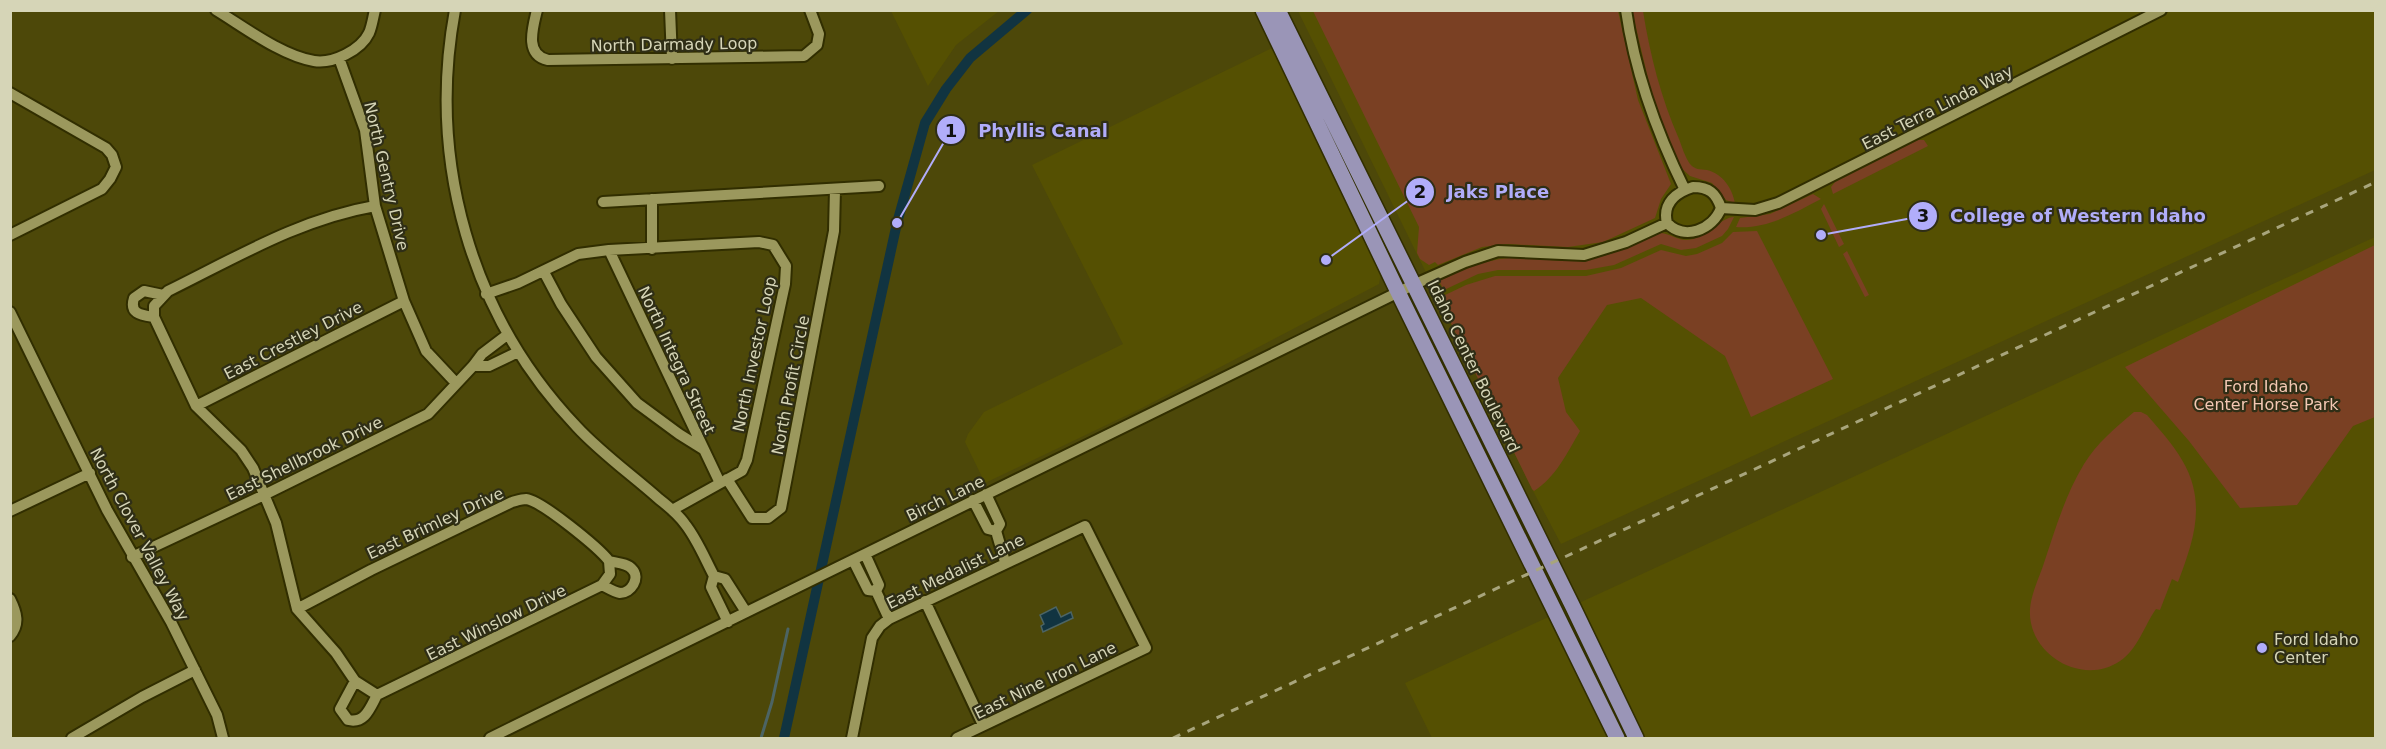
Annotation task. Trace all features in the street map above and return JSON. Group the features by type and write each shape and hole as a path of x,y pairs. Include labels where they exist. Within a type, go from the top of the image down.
{"main road":[{"path":"1263,10 1398,292 1617,738"},
{"name":"Idaho Center Boulevard","path":"1278,10 1636,738"}],"street":[{"path":"216,10 297,56 316,62 339,58 360,45 369,34 375,10"},
{"path":"455,10 447,77 447,135 458,209 468,248 486,294 507,335 556,403 578,428 686,524 714,576 711,587 728,622"},
{"name":"North Darmady Loop","path":"537,10 531,37 533,49 542,59 804,56 818,45 819,34 810,10"},
{"path":"670,10 672,59"},
{"path":"1626,10 1630,41 1644,91 1666,153 1685,190"},
{"name":"East Terra Linda Way","path":"1721,208 1755,210 1778,203 2161,10"},
{"name":"North Gentry Drive","path":"339,58 365,130 375,206 404,302 426,351 456,383"},
{"path":"10,93 106,148 112,155 116,166 102,189 10,235"},
{"path":"603,202 879,186"},
{"path":"1693,187 1710,190 1716,196 1721,208 1718,217 1710,224 1691,232 1676,231 1667,223 1665,217 1670,201 1693,187"},
{"name":"North Profit Circle","path":"724,481 752,518 768,518 781,508 833,237 835,189"},
{"path":"652,199 652,249"},
{"path":"355,681 340,709 348,720 359,720 365,716 377,695 355,681 336,653 297,609 276,522 252,468 241,450 196,406 154,316 154,306 163,295 299,226 346,211 375,206"},
{"path":"1413,285 1465,262 1498,251 1584,255 1626,242 1667,223"},
{"name":"North Investor Loop","path":"486,294 544,272 579,254 609,250 759,242 773,245 786,266 785,284 747,460 742,471 672,510"},
{"name":"North Integra Street","path":"609,250 703,449 724,481"},
{"path":"544,272 596,357 630,395 679,434 703,449"},
{"name":"Birch Lane","path":"490,738 1413,285"},
{"path":"154,316 140,315 135,312 134,298 144,291 163,295"},
{"name":"East Crestley Drive","path":"196,406 404,302"},
{"name":"North Clover Valley Way","path":"10,312 132,557 171,622 217,715 224,734 223,738"},
{"name":"East Shellbrook Drive","path":"132,557 428,414 474,366 482,354 507,335"},
{"path":"474,366 489,366 518,352"},
{"path":"10,511 90,473"},
{"path":"986,494 1000,525 996,531 1005,562"},
{"name":"East Brimley Drive","path":"297,609 371,570 512,502 526,499 546,509 602,551 609,561"},
{"path":"973,500 988,529 996,531"},
{"name":"East Medalist Lane","path":"852,738 872,638 880,626 925,601 1085,526 1146,648"},
{"path":"866,554 879,585 876,591"},
{"path":"853,560 868,590 876,591"},
{"path":"609,561 632,568 635,574 634,582 627,591 622,593 602,585 610,574 609,561"},
{"path":"714,576 725,579 746,612"},
{"name":"East Winslow Drive","path":"377,695 602,585"},
{"path":"876,591 889,619"},
{"path":"10,599 16,610 18,621 16,630 10,636"},
{"path":"925,601 983,725"},
{"name":"East Nine Iron Lane","path":"957,738 1146,648"},
{"path":"72,738 142,697 195,670"}],"shaded area":[{"path":"891,11 999,11 956,45 928,86"},
{"path":"1298,11 2375,11 2375,170 1561,544"},
{"path":"1272,48 1381,272 1379,284 1142,408 985,483 965,442 984,412 1123,344 1032,165"},
{"path":"2375,237 2375,738 1432,738 1405,683"}],"green space":[{"path":"1313,11 1618,11 1638,100 1671,184 1661,199 1655,218 1603,242 1568,247 1508,244 1482,247 1438,265 1435,262 1429,265 1420,259 1417,253 1419,227"},
{"path":"1632,11 1643,11 1662,92 1690,164 1698,169 1713,172 1722,178 1732,192 1735,203 1726,200 1712,183 1690,176 1679,166 1651,91"},
{"path":"1918,140 1924,140 1928,146 1833,194 1831,187 1835,182"},
{"path":"1813,194 1821,199 1780,219 1748,227 1736,227 1740,218 1770,214"},
{"path":"1824,204 1844,244 1839,247 1821,209"},
{"path":"1734,217 1722,236 1696,248 1681,250 1661,244 1614,265 1586,270 1498,270 1478,274 1444,290 1439,281 1473,266 1500,259 1583,260 1613,253 1661,233 1684,240 1693,239"},
{"path":"1757,231 1833,379 1751,417 1725,356 1641,298 1607,305 1558,378 1566,412 1580,431 1555,472 1534,491 1440,301 1443,296 1466,285 1495,276 1586,276 1621,268 1661,250 1686,256 1697,254 1722,243 1733,232"},
{"name":"Ford Idaho Center Horse Park","path":"2375,245 2375,417 2353,426 2297,505 2240,508 2189,441 2125,367"},
{"path":"1847,251 1869,295 1865,297 1843,254"},
{"path":"2134,412 2147,415 2174,448 2190,476 2196,506 2193,536 2178,582 2172,579 2160,610 2156,609 2132,650 2120,661 2105,668 2089,670 2074,668 2060,662 2037,640 2031,625 2032,598 2060,514 2077,476 2089,456 2113,430"}],"water":[{"path":"1056,607 1061,617 1071,612 1073,618 1043,632 1041,626 1044,624 1040,615"}],"waterway":[{"path":"784,738 897,223 925,123 946,89 970,58 1027,10"},
{"path":"761,738 772,702 788,629"}],"railway":[{"path":"1173,738 2376,182"}],"place":[{"name":"Phyllis Canal","path":"897,223"},
{"name":"College of Western Idaho","path":"1821,235"},
{"name":"Jaks Place","path":"1326,260"},
{"name":"Ford Idaho Center","path":"2262,648"}]}
